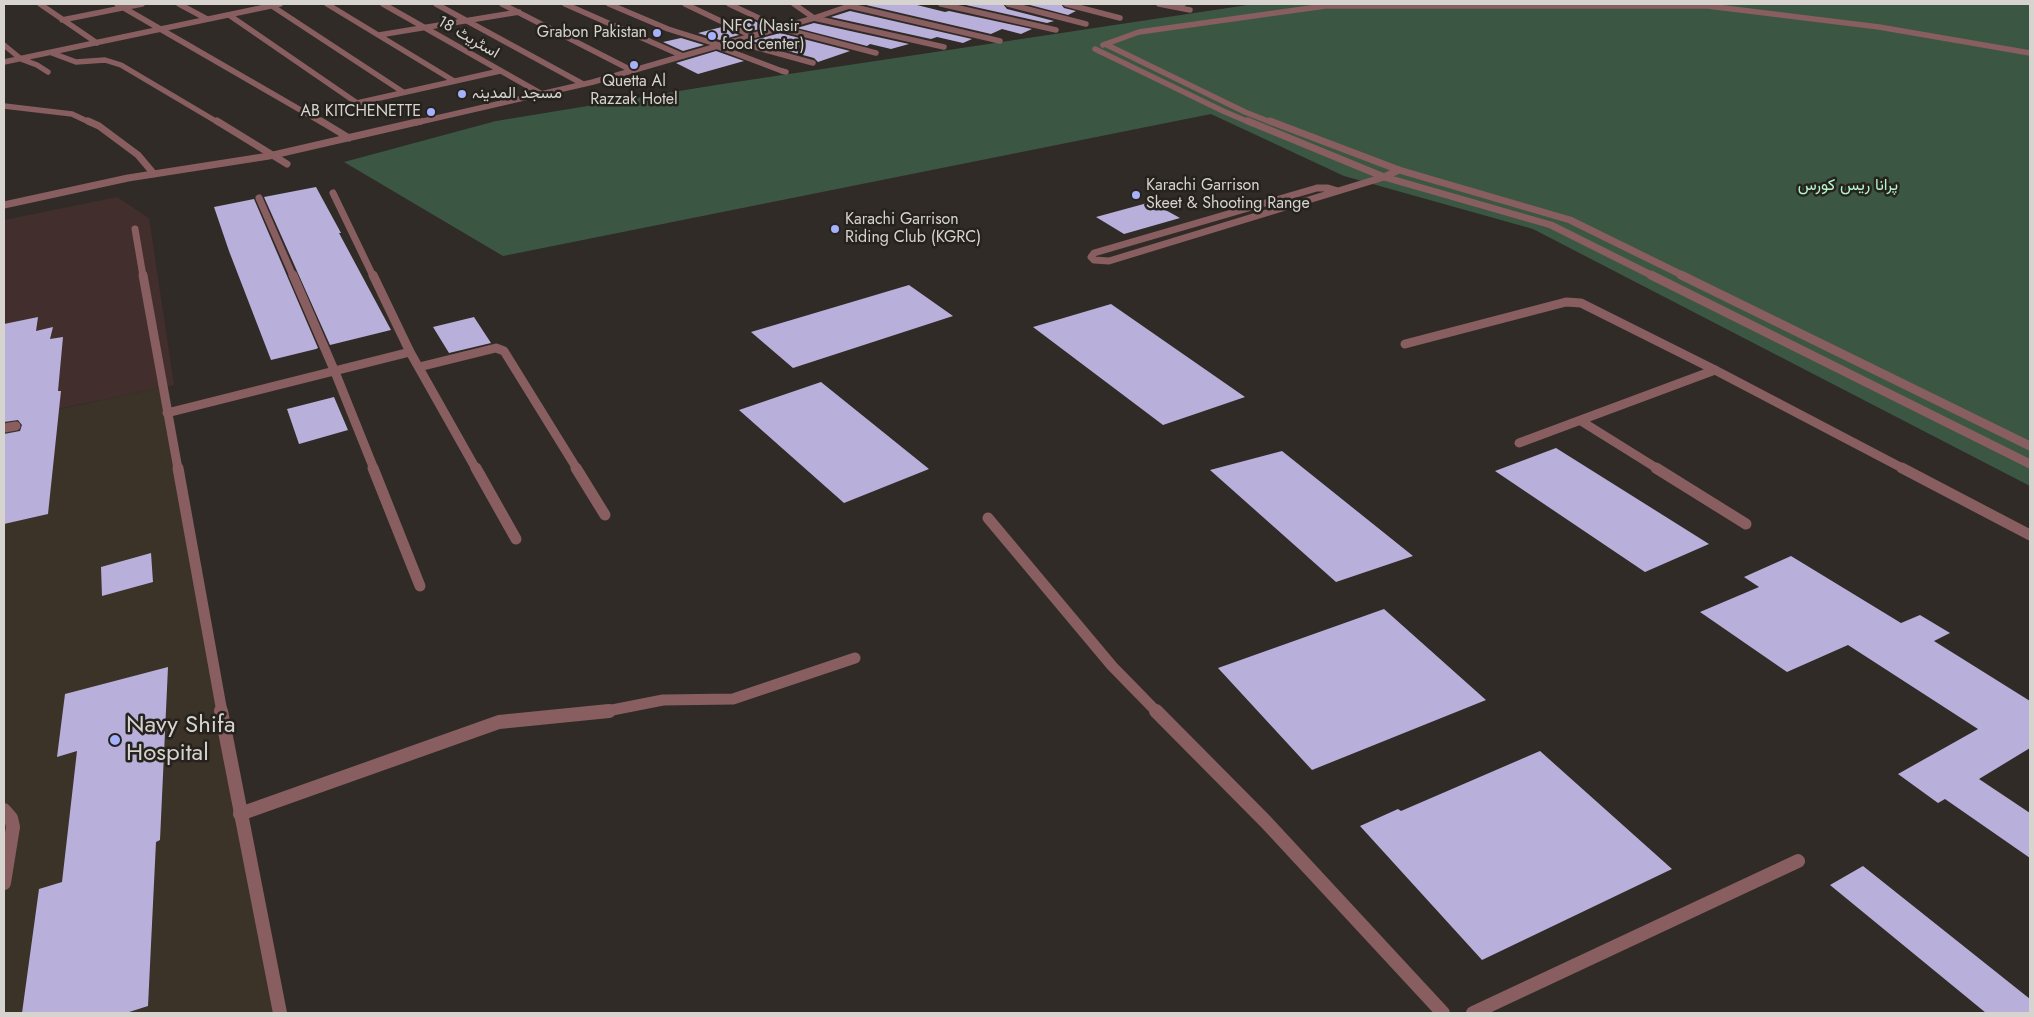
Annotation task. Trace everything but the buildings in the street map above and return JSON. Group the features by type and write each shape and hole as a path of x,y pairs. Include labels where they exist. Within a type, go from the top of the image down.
{"street":[{"path":"40,4 97,43"},
{"path":"117,4 160,30 252,80 348,138"},
{"path":"62,20 142,4"},
{"path":"179,4 207,20"},
{"path":"256,4 264,7"},
{"path":"4,62 280,4"},
{"path":"327,4 454,81"},
{"name":"اسٹریٹ 18","path":"383,4 540,93"},
{"path":"436,4 583,84"},
{"path":"502,4 631,70"},
{"path":"565,4 684,56"},
{"path":"609,4 668,29 784,72"},
{"path":"685,4 752,36"},
{"path":"729,4 780,28 876,53"},
{"path":"794,4 814,18 944,47"},
{"path":"941,4 1056,30"},
{"path":"1066,4 1120,18"},
{"path":"1159,4 1190,10"},
{"path":"1176,7 1183,4"},
{"path":"4,205 154,174 274,155 583,84 814,18 838,6 852,5 1000,41"},
{"path":"1008,6 1020,5 1086,24"},
{"path":"272,6 403,92"},
{"path":"2030,53 1879,27 1708,6 1325,6 1139,32 1095,49 1222,111 1384,177 1550,225 2030,464"},
{"path":"379,35 519,12"},
{"path":"992,15 1000,12"},
{"path":"229,15 357,103 500,71"},
{"path":"733,41 813,63"},
{"path":"1105,44 1245,112 1398,170 1570,220 2030,446"},
{"path":"4,45 21,59 37,64 48,72"},
{"path":"52,53 76,62 105,60 121,64 287,164"},
{"path":"4,106 72,114 99,126 138,155 154,174"},
{"path":"1338,191 1328,188 1317,188 1094,253 1091,257 1094,260 1109,261 1384,177 1398,170"},
{"path":"333,193 410,352 516,539"},
{"path":"260,198 335,372 420,586"},
{"path":"135,229 240,814 280,1013"},
{"path":"1405,344 1566,302 1581,303 1715,370 2030,535"},
{"path":"419,367 496,348 504,351 605,516"},
{"path":"167,414 410,352"},
{"path":"1519,443 1715,370"},
{"path":"1581,421 1746,524"},
{"path":"4,428 16,426"},
{"path":"988,518 1112,666 1266,822 1443,1013"},
{"path":"240,814 499,722 602,712 663,700 733,699 856,658"},
{"path":"4,810 11,818 13,827 4,882"},
{"path":"1474,1013 1798,861"}],"shaded area":[{"path":"117,197 149,218 174,385 4,420 4,220"},
{"name":"Navy Shifa Hospital","path":"163,387 280,1013 4,1013 4,421"}],"green space":[{"name":"پرانا ریس کورس","path":"1254,4 2030,4 2030,486 1533,229 1344,176 1211,114 503,256 344,162 496,121 716,85"}],"place":[{"name":"Grabon Pakistan","path":"657,33"},
{"name":"NFC (Nasir food center)","path":"712,36"},
{"name":"Quetta Al Razzak Hotel","path":"634,65"},
{"name":"مسجد المدینہ","path":"462,94"},
{"name":"AB KITCHENETTE","path":"431,112"},
{"name":"Karachi Garrison Skeet & Shooting Range","path":"1136,195"},
{"name":"Karachi Garrison Riding Club (KGRC)","path":"835,229"},
{"name":"Navy Shifa Hospital","path":"115,740"}]}
